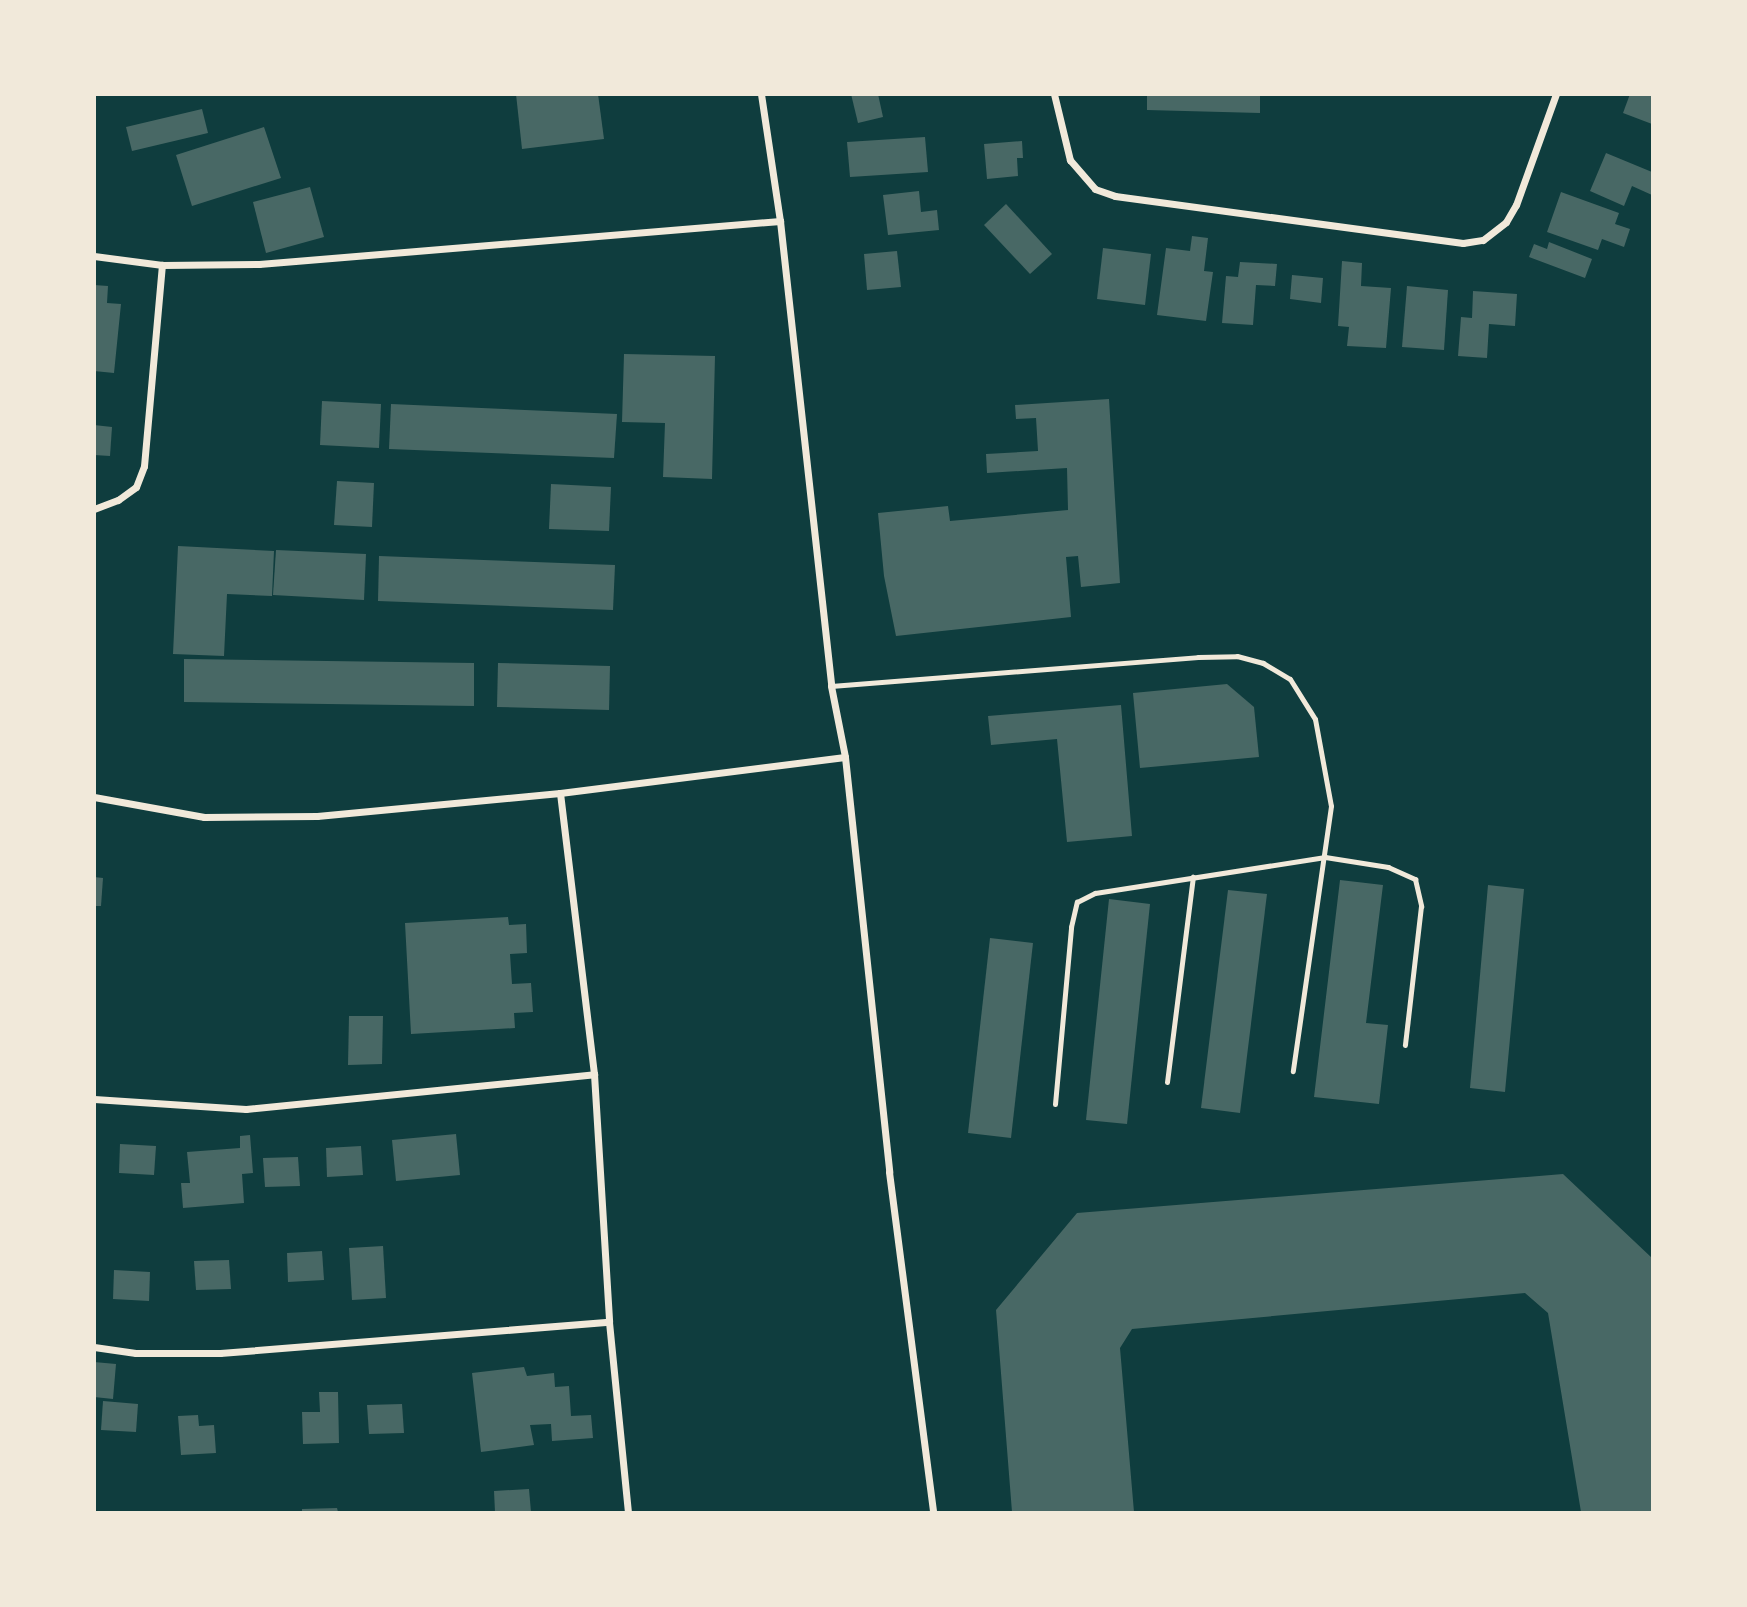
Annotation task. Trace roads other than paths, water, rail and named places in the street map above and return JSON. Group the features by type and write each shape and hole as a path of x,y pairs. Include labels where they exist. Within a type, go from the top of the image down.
{"street":[{"path":"761,94 780,222 831,686 845,757 889,1172 933,1513"},
{"path":"1054,94 1070,160 1095,189 1115,196 1463,243 1483,240 1506,222 1516,205 1556,94"},
{"path":"94,256 162,265 259,264 780,222"},
{"path":"94,509 118,500 135,487 144,466 162,265"},
{"path":"94,797 204,817 305,816 560,793 845,757"},
{"path":"560,793 594,1074 609,1322 628,1513"},
{"path":"94,1100 246,1109 594,1074"},
{"path":"94,1347 147,1353 220,1353 609,1322"}],"lane":[{"path":"831,686 1237,656 1263,663 1290,679 1315,719 1331,806 1293,1071"},
{"path":"1055,1104 1071,927 1076,902 1095,893 1325,857 1388,867 1415,879 1421,906 1405,1045"},
{"path":"1167,1082 1194,877"}]}
